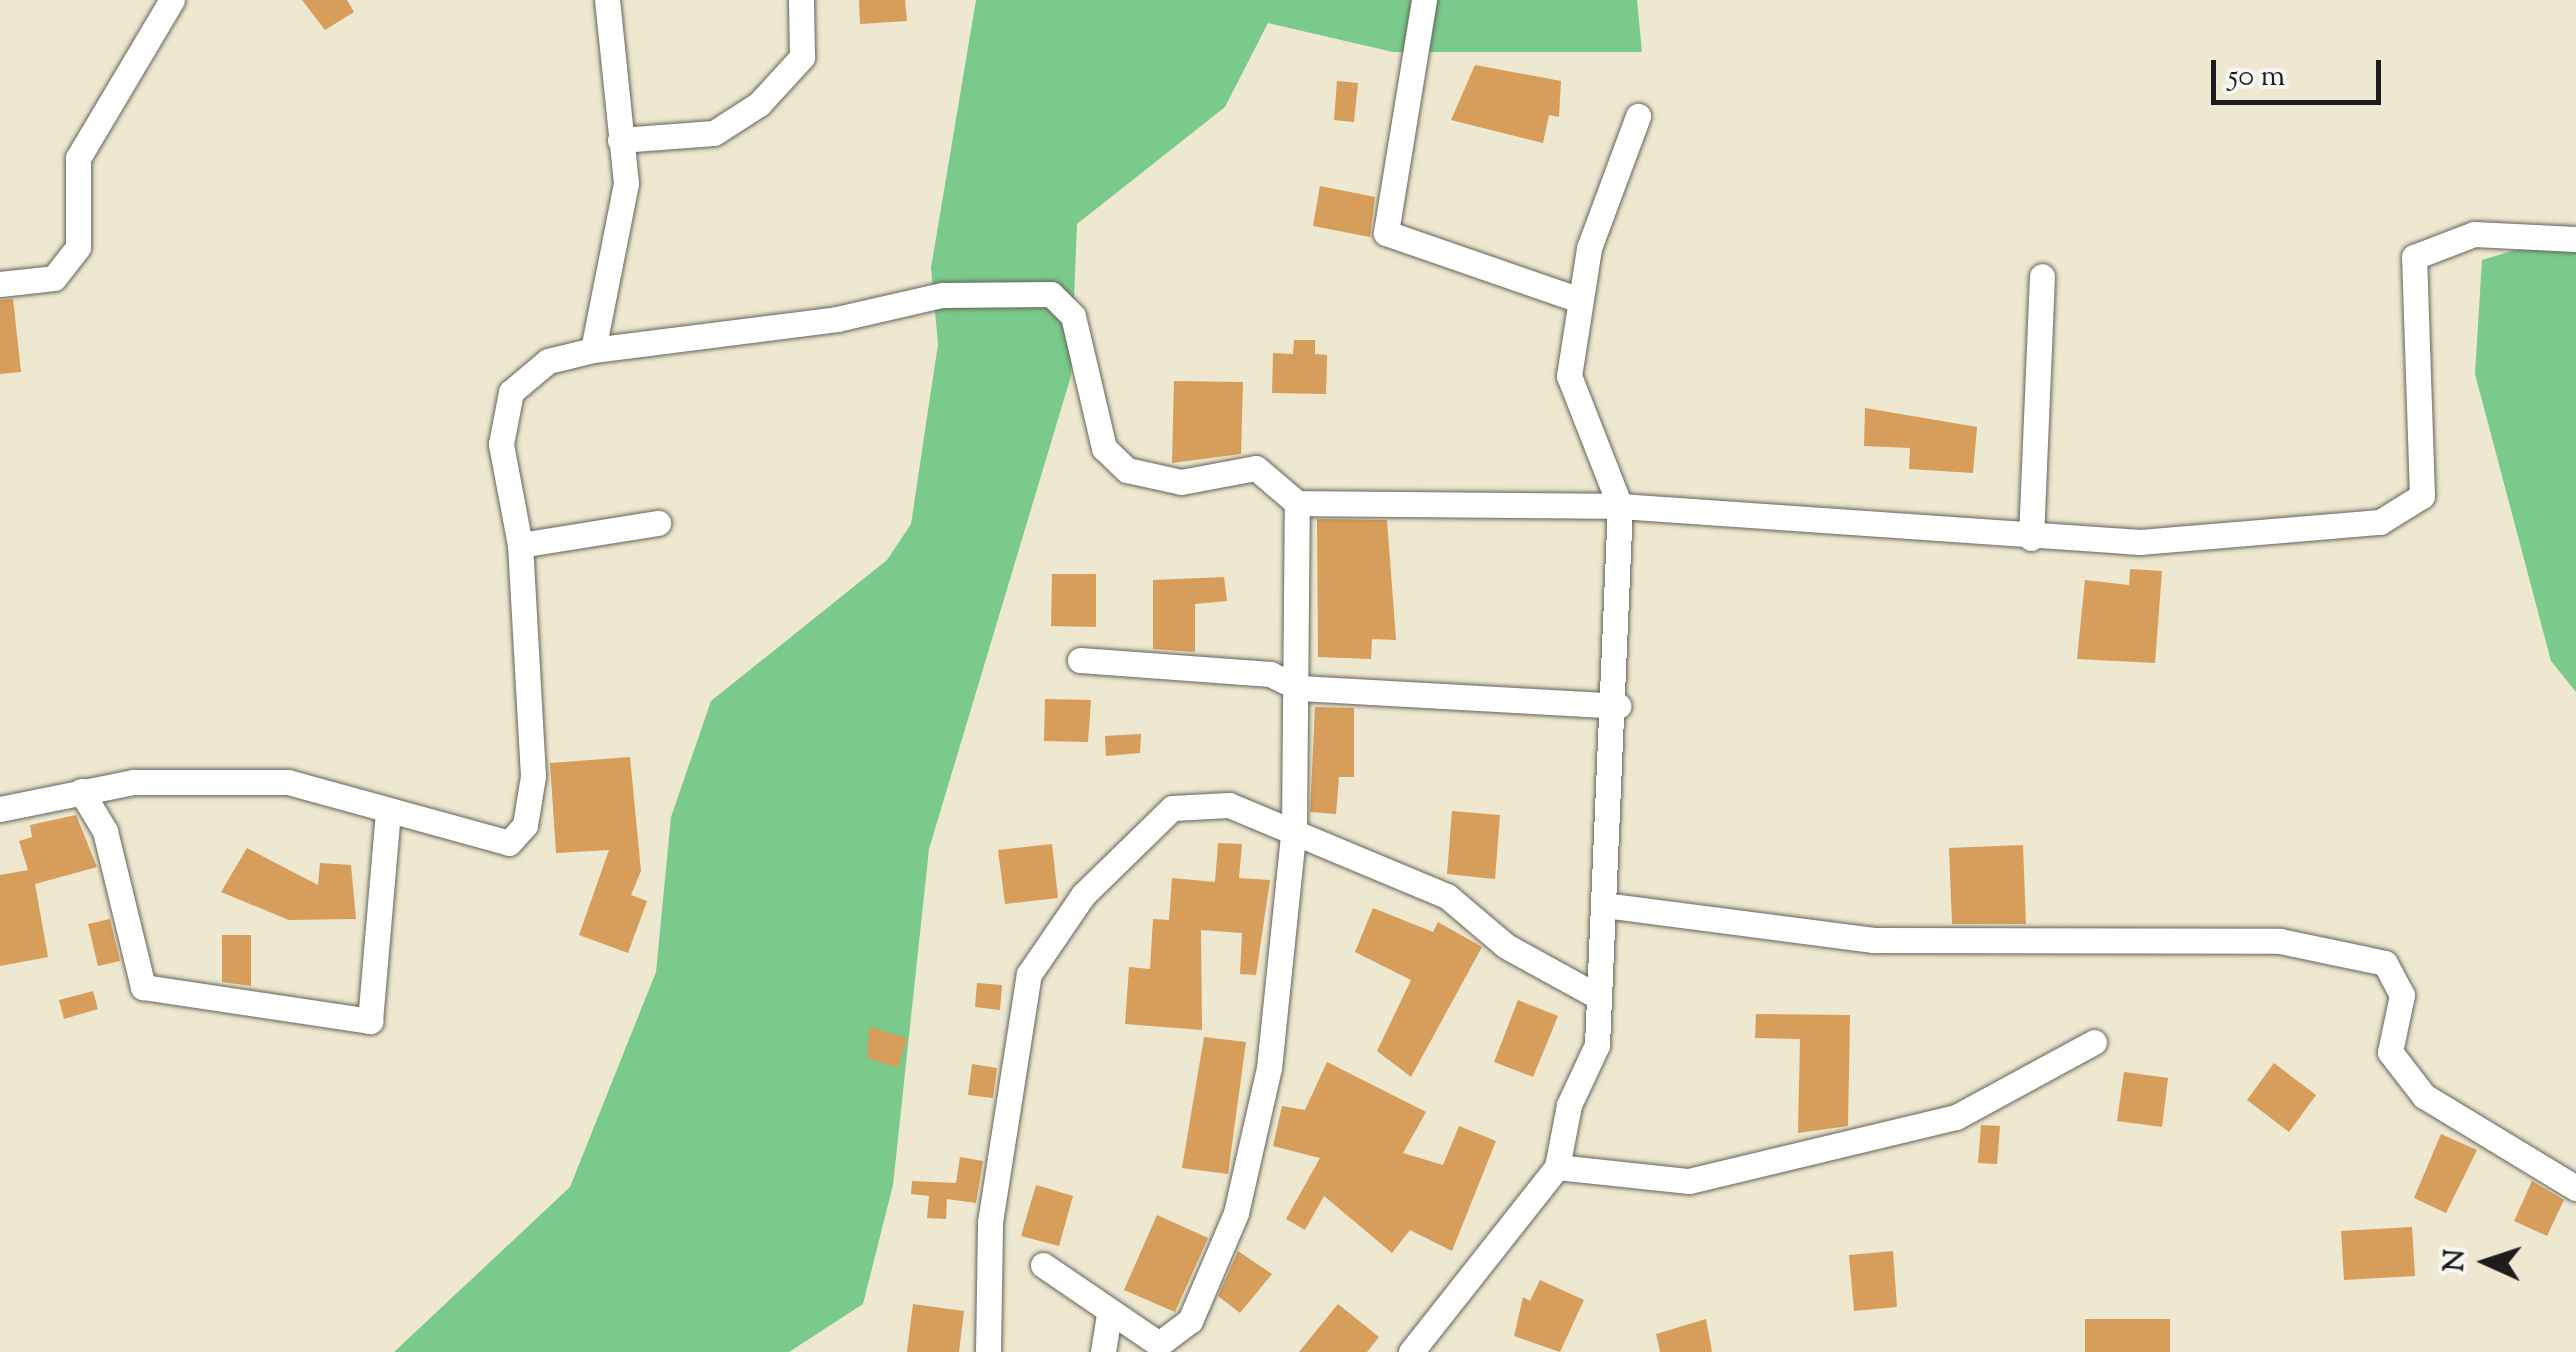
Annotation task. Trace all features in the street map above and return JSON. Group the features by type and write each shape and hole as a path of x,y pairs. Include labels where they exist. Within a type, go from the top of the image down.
{"street":[{"path":"0,284 54,278 78,247 78,158 172,0"},
{"path":"593,350 609,306 626,183 607,0"},
{"path":"620,140 714,133 759,104 802,56 800,0"},
{"path":"1424,0 1386,233 1580,300"},
{"path":"1411,1352 1557,1167 1569,1106 1597,1046 1604,904 1598,870 1618,706 1620,506 1569,376 1580,300 1613,166 1638,116"},
{"path":"0,809 133,782 288,782 509,843 525,825 534,776 520,545 501,444 511,392 548,361 593,350 837,319 942,295 1051,294 1073,316 1104,448 1127,470 1181,482 1256,468 1297,503 1620,506 2030,538 2140,542 2380,522 2422,496 2414,257 2474,234 2576,239"},
{"path":"2030,538 2042,276"},
{"path":"609,306 649,341"},
{"path":"1043,1265 1109,1316 1159,1344 1190,1321 1219,1258 1269,1068 1294,828 1300,688 1297,503"},
{"path":"520,545 658,522"},
{"path":"1080,660 1270,674 1300,688 1618,706"},
{"path":"81,791 106,832 143,988 370,1021 388,812"},
{"path":"988,1352 990,1222 1030,974 1083,895 1172,808 1229,805 1294,828 1447,896 1506,946 1597,996"},
{"path":"1604,904 1873,940 2280,941 2385,963 2402,994 2390,1052 2424,1096 2576,1188"},
{"path":"1557,1167 1689,1181 1956,1117 2094,1042"},
{"path":"1103,1352 1109,1316"}],"green space":[{"path":"976,0 1637,0 1642,52 1393,52 1268,23 1225,107 1077,224 1071,376 929,849 893,1185 863,1304 789,1352 394,1352 570,1187 656,972 671,817 711,701 887,560 911,524 938,344 931,268"},
{"path":"2548,240 2576,241 2576,692 2551,661 2475,374 2482,260"}],"building":[{"path":"302,0 347,0 354,12 325,30"},
{"path":"859,0 905,0 907,21 860,24"},
{"path":"1475,65 1561,81 1559,117 1549,115 1543,143 1451,120"},
{"path":"1337,81 1358,83 1354,122 1334,120"},
{"path":"1320,186 1375,197 1370,237 1313,226"},
{"path":"13,299 21,372 0,374 0,300"},
{"path":"1294,340 1315,340 1315,354 1327,355 1326,394 1272,393 1273,353 1293,354"},
{"path":"1174,381 1243,382 1241,454 1172,463"},
{"path":"1865,408 1977,427 1973,473 1909,469 1910,448 1864,446"},
{"path":"1317,519 1387,520 1396,640 1372,639 1371,659 1318,657"},
{"path":"2130,569 2162,571 2155,663 2077,659 2085,580 2129,585"},
{"path":"1052,574 1096,574 1096,627 1051,626"},
{"path":"1224,577 1227,601 1195,604 1195,652 1153,649 1153,580"},
{"path":"1045,699 1091,700 1088,742 1044,741"},
{"path":"1315,707 1354,708 1354,777 1339,777 1336,814 1310,812"},
{"path":"1141,734 1140,753 1106,756 1105,736"},
{"path":"630,757 641,871 631,895 647,901 628,953 579,935 609,850 556,853 550,763"},
{"path":"1452,811 1500,815 1495,879 1447,874"},
{"path":"76,815 97,867 35,884 48,957 0,966 0,875 28,870 19,841 32,837 30,825"},
{"path":"1218,843 1242,844 1239,878 1270,880 1256,975 1240,974 1242,933 1201,930 1202,1030 1125,1024 1129,967 1150,969 1153,919 1169,920 1172,878 1215,882"},
{"path":"1052,844 1058,898 1005,904 998,850"},
{"path":"2023,845 2026,924 1952,924 1949,848"},
{"path":"247,848 318,885 320,863 351,865 356,919 289,920 221,892"},
{"path":"1373,908 1433,932 1438,922 1482,947 1411,1077 1377,1051 1411,980 1355,952"},
{"path":"110,919 120,961 98,966 88,924"},
{"path":"222,935 251,935 251,986 222,982"},
{"path":"977,983 1002,985 1000,1010 975,1007"},
{"path":"93,991 98,1009 64,1019 59,1000"},
{"path":"1518,1000 1558,1016 1533,1077 1494,1062"},
{"path":"1756,1014 1850,1015 1848,1126 1798,1133 1800,1039 1755,1038"},
{"path":"869,1027 907,1038 898,1068 867,1058"},
{"path":"1204,1037 1246,1042 1228,1174 1182,1168"},
{"path":"1327,1062 1426,1112 1403,1153 1443,1165 1459,1126 1496,1141 1452,1251 1410,1230 1392,1253 1324,1196 1305,1230 1286,1219 1320,1158 1273,1146 1282,1106 1305,1110"},
{"path":"2274,1063 2316,1095 2289,1132 2247,1100"},
{"path":"972,1064 997,1068 993,1098 968,1095"},
{"path":"2124,1072 2168,1078 2162,1127 2117,1121"},
{"path":"1981,1125 2000,1126 1997,1164 1978,1163"},
{"path":"2441,1134 2477,1150 2446,1213 2414,1198"},
{"path":"960,1157 983,1161 976,1203 947,1199 946,1219 927,1218 929,1196 911,1194 912,1181 956,1183"},
{"path":"2532,1181 2564,1200 2547,1236 2514,1221"},
{"path":"1036,1185 1073,1196 1059,1246 1021,1236"},
{"path":"1157,1215 1208,1238 1175,1312 1124,1290"},
{"path":"2412,1227 2415,1276 2344,1280 2341,1231"},
{"path":"1238,1251 1272,1274 1240,1313 1218,1296"},
{"path":"1893,1251 1897,1307 1854,1311 1849,1255"},
{"path":"1540,1280 1584,1300 1560,1352 1514,1336 1523,1297 1530,1301"},
{"path":"913,1304 964,1311 959,1352 907,1352"},
{"path":"1338,1304 1379,1337 1367,1352 1299,1352"},
{"path":"1706,1319 1712,1352 1660,1352 1656,1334"},
{"path":"2085,1319 2170,1319 2170,1352 2085,1352"}]}
